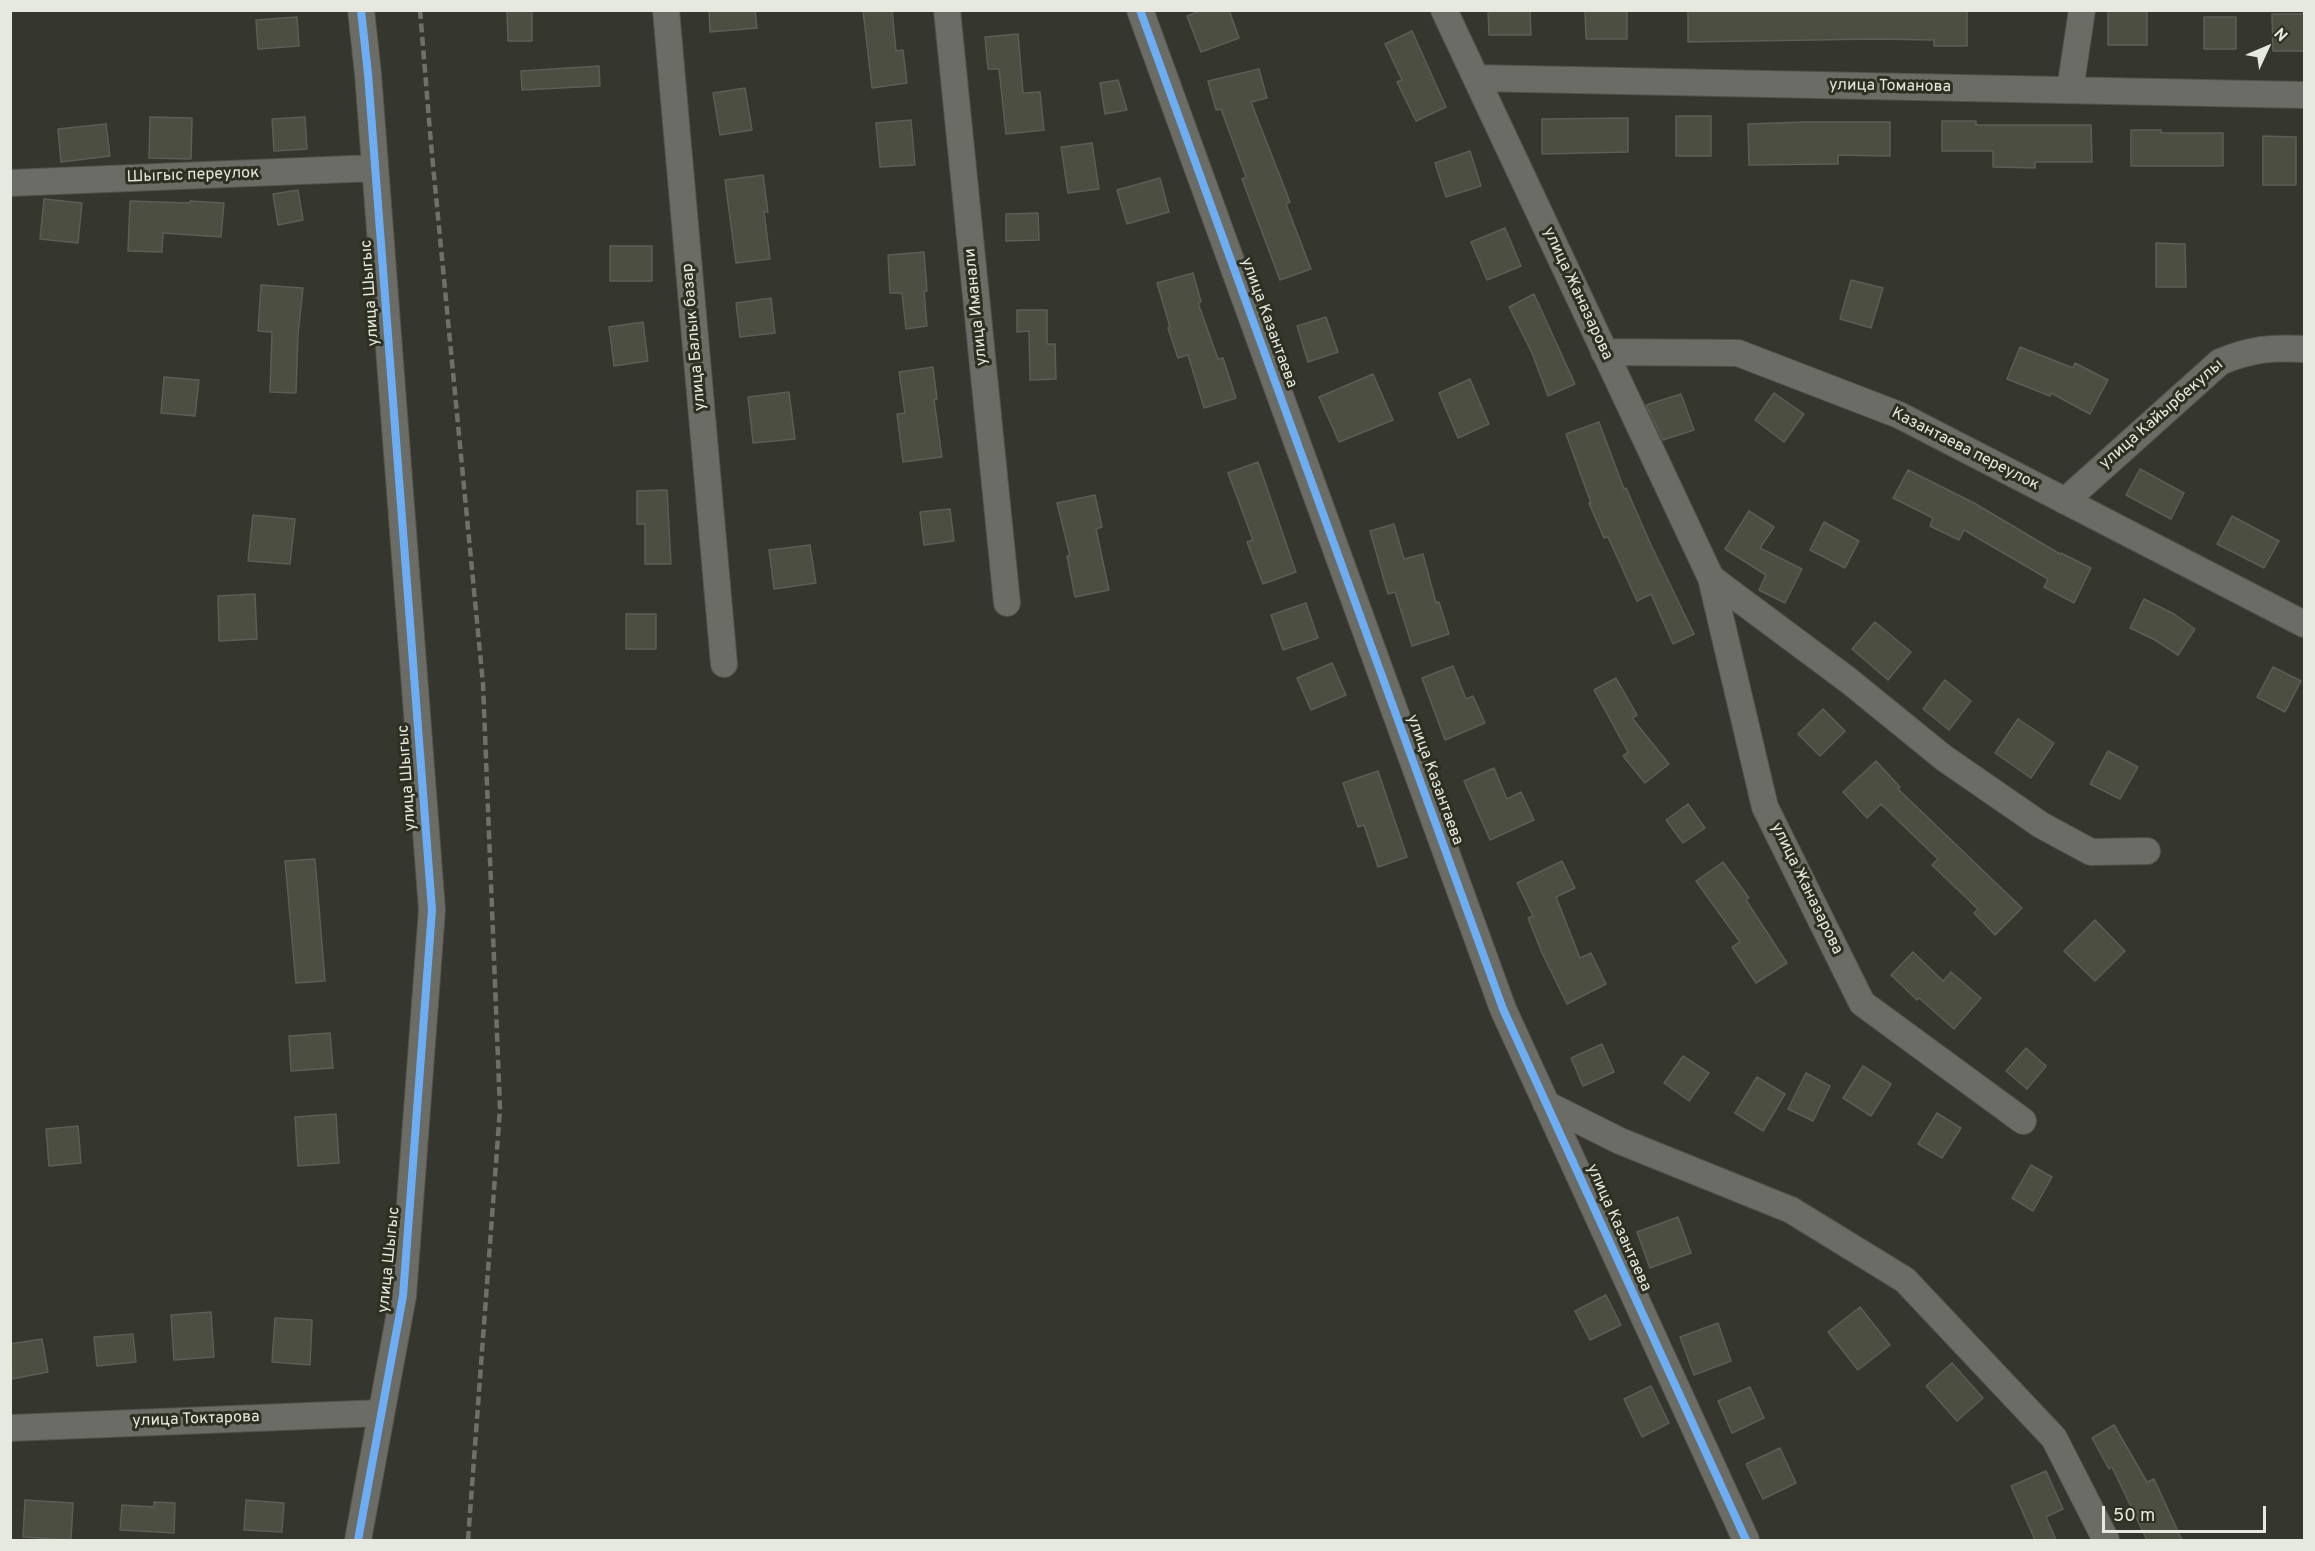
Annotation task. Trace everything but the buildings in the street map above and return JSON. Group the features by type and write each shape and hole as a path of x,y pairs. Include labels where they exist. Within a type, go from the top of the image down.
{"street":[{"name":"улица Шыгыс","path":"358,1540 403,1296 432,910 361,10"},
{"name":"улица Балык базар","path":"666,10 724,664"},
{"name":"улица Иманали","path":"947,10 1007,603"},
{"name":"улица Казантаева","path":"1140,10 1503,1009 1746,1540"},
{"name":"улица Жаназарова","path":"1444,10 1711,578 1765,807 1862,1003 2023,1122"},
{"path":"2070,90 2082,10"},
{"name":"улица Томанова","path":"1476,78 2304,95"},
{"name":"Шыгыс переулок","path":"10,183 375,168"},
{"name":"улица Кайырбекулы","path":"2065,501 2220,362 2242,352 2273,347 2304,349"},
{"name":"Казантаева переулок","path":"1604,352 1738,353 1899,415 2304,624"},
{"name":"улица Жаназарова","path":"1711,578 1848,680 1944,758 2041,825 2091,852 2147,851"},
{"path":"1546,1104 1620,1141 1791,1210 1905,1280 2054,1437 2106,1540"},
{"name":"улица Токтарова","path":"10,1428 381,1413"}],"railway":[{"path":"420,10 483,684 500,1109 468,1540"}],"cycle path":[{"path":"358,1540 403,1296 432,910 368,74 361,10"},
{"path":"1140,10 1503,1009 1746,1540"}]}
